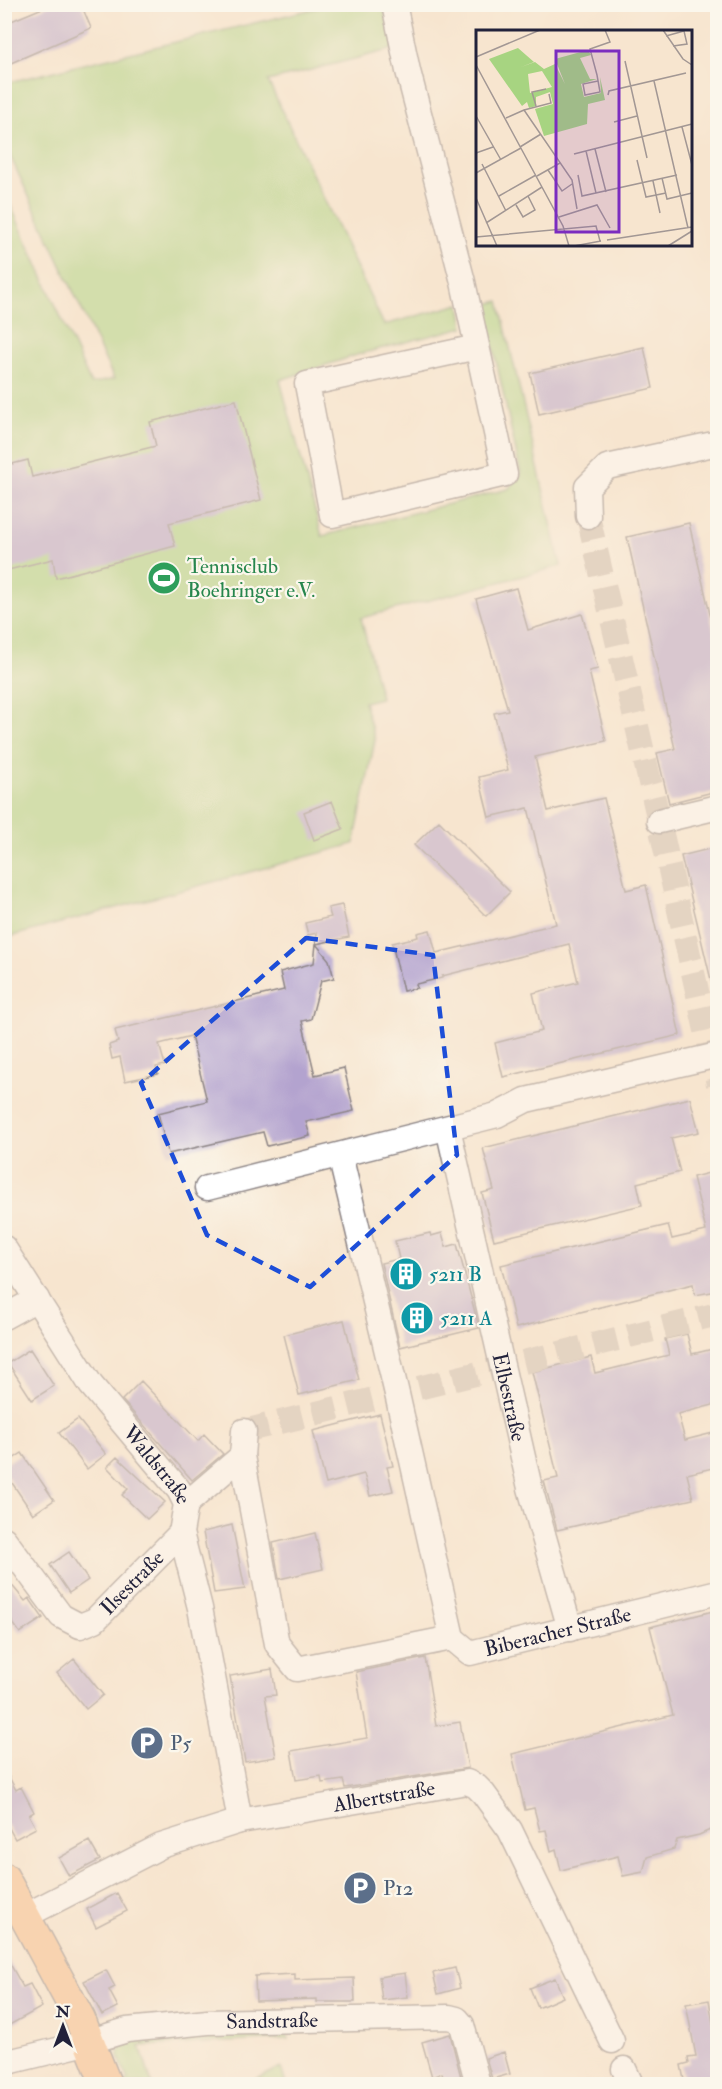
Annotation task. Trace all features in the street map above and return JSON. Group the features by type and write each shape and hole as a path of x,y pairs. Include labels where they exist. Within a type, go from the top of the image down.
{"main road":[{"path":"4,1878 90,2041 106,2085"}],"street":[{"path":"394,4 408,72 463,282 505,474 332,515 307,384 477,347"},
{"path":"588,516 587,487 607,467 717,443"},
{"path":"659,821 717,807"},
{"path":"207,1188 497,1115 526,1100 717,1055"},
{"name":"Elbestraße","path":"448,1128 530,1488 570,1629"},
{"path":"340,1155 398,1394 452,1638"},
{"name":"Waldstraße","path":"4,1248 91,1385 179,1490 186,1504 181,1533 200,1608 240,1821"},
{"path":"4,1317 37,1299"},
{"path":"186,1504 242,1456 244,1431"},
{"name":"Biberacher Straße","path":"242,1456 277,1644 297,1669 452,1638 470,1653 717,1592"},
{"name":"Ilsestraße","path":"4,1539 61,1616 80,1626 95,1620 181,1533"},
{"name":"Albertstraße","path":"25,1916 151,1850 240,1821 467,1782 476,1786 498,1811 510,1830 612,2041"},
{"name":"Sandstraße","path":"4,2063 127,2030 208,2022 450,2017 457,2019 462,2025 478,2085"}],"highlighted area":[{"path":"306,938 433,955 457,1155 310,1287 207,1235 141,1083"}],"green space":[{"path":"329,5 382,5 397,48 268,81 384,325 460,304 464,327 360,354 280,380 322,536 508,489 521,475 491,337 480,306 499,301 561,566 361,618 381,698 364,702 375,740 354,844 5,938 5,193 91,384 114,379 5,145 5,83"},
{"path":"224,2034 287,2034 288,2039 140,2046 152,2084 123,2084 129,2080 121,2064 119,2050 126,2041"},
{"path":"281,2068 286,2084 243,2084"}],"building":[{"path":"52,4 81,4 91,28 4,66 4,24"},
{"path":"644,347 653,388 539,414 530,373"},
{"path":"236,400 261,500 169,523 175,546 56,578 53,559 4,571 4,466 28,460 32,477 156,446 150,422"},
{"path":"689,523 715,636 717,636 717,791 669,803 657,753 675,749 627,537"},
{"path":"516,588 528,630 582,614 598,669 589,671 606,741 535,757 548,811 604,798 626,890 646,885 680,1035 503,1077 495,1043 542,1031 533,993 578,982 569,944 442,976 442,978 416,984 417,988 403,991 392,943 418,937 417,933 430,930 436,953 556,924 528,808 489,817 479,777 508,770 494,713 508,710 476,599"},
{"path":"332,801 343,829 314,840 304,812"},
{"path":"439,821 510,892 486,916 414,845"},
{"path":"717,847 717,983 712,984 681,856"},
{"path":"342,905 349,937 316,944 317,933 308,935 305,923 331,917 328,908"},
{"path":"316,944 329,960 334,978 321,981 311,1019 302,1021 315,1075 344,1068 354,1111 306,1122 310,1136 267,1146 263,1132 168,1154 158,1113 207,1101 191,1036 159,1044 165,1065 156,1067 158,1074 125,1081 120,1057 112,1059 109,1045 118,1042 115,1030 284,990 280,972 314,963"},
{"path":"690,1098 699,1132 671,1138 680,1172 637,1183 642,1205 494,1240 482,1193 494,1190 483,1148"},
{"path":"717,1171 717,1291 695,1295 693,1284 516,1328 501,1265 668,1225 672,1239 706,1231 693,1177"},
{"path":"430,1233 431,1236 442,1233 446,1247 457,1244 479,1328 400,1347 381,1263 399,1259 395,1241"},
{"path":"344,1320 359,1380 299,1395 284,1335"},
{"path":"687,1334 692,1354 717,1348 717,1404 678,1414 685,1440 717,1432 717,1467 687,1474 693,1499 557,1530 544,1481 558,1478 532,1372 591,1357 595,1373 669,1355 665,1339"},
{"path":"30,1349 54,1386 32,1400 8,1363"},
{"path":"141,1381 198,1441 204,1434 223,1454 192,1480 122,1400"},
{"path":"380,1414 393,1466 387,1467 393,1491 370,1496 364,1474 326,1484 313,1431"},
{"path":"78,1419 106,1454 87,1469 59,1433"},
{"path":"22,1453 54,1500 33,1514 4,1471 4,1465"},
{"path":"117,1457 165,1502 147,1519 122,1495 128,1489 107,1467"},
{"path":"232,1525 245,1589 214,1593 203,1532"},
{"path":"315,1533 323,1569 279,1579 273,1543"},
{"path":"69,1552 88,1580 69,1593 50,1565"},
{"path":"4,1576 25,1601 29,1598 43,1618 20,1633 4,1610"},
{"path":"717,1610 717,1827 699,1835 677,1840 674,1849 647,1857 643,1872 623,1876 618,1856 561,1870 556,1849 551,1851 546,1830 540,1831 534,1808 525,1810 512,1754 673,1715 650,1627"},
{"path":"425,1658 436,1726 460,1722 468,1768 345,1788 343,1780 322,1783 321,1776 296,1780 291,1751 367,1738 356,1672"},
{"path":"74,1659 103,1695 86,1709 57,1673"},
{"path":"272,1669 276,1695 265,1696 276,1757 245,1762 230,1676"},
{"path":"4,1768 16,1790 21,1787 34,1812 29,1815 36,1828 15,1839 4,1819"},
{"path":"89,1841 100,1860 69,1876 59,1858"},
{"path":"117,1893 127,1911 96,1927 87,1909"},
{"path":"4,1953 23,1987 30,1984 42,2007 4,2028"},
{"path":"455,1968 460,1988 438,1994 433,1973"},
{"path":"106,1970 115,1987 109,1990 118,2007 102,2015 84,1981"},
{"path":"405,1973 408,1997 382,2000 379,1977"},
{"path":"295,1974 295,1980 354,1978 355,2002 317,2002 317,1999 256,2001 255,1976"},
{"path":"555,1978 563,1997 538,2008 530,1988"},
{"path":"709,2000 717,2047 717,2085 685,2085 681,2065 689,2063 688,2057 696,2056 686,2004"},
{"path":"450,2034 463,2085 445,2085 442,2073 432,2077 422,2042"},
{"path":"504,2052 510,2074 492,2079 486,2058"}],"tunnel":[{"path":"588,516 718,1084"},
{"path":"244,1431 718,1314"}],"place":[{"name":"Tennisclub Boehringer e.V.","path":"164,578"},
{"name":"5211 B","path":"406,1274"},
{"name":"5211 A","path":"417,1318"},
{"name":"P5","path":"147,1743"},
{"name":"P12","path":"360,1888"}]}
